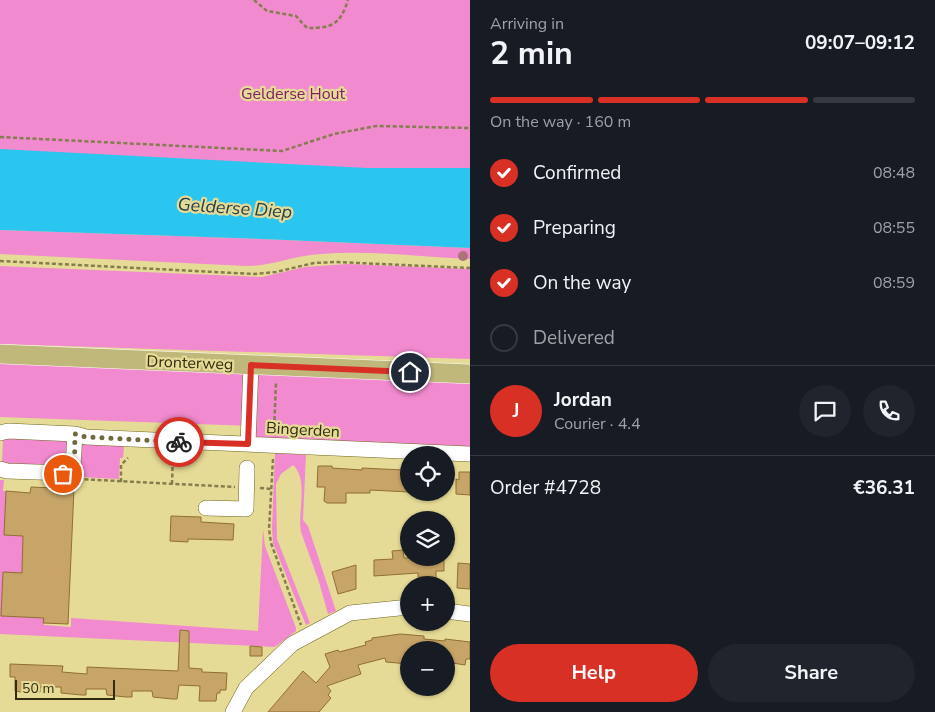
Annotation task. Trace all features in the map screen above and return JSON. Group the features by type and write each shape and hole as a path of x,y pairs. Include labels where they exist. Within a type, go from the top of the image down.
{"main road":[{"name":"Dronterweg","path":"0,354 470,374"}],"street":[{"path":"248,444 251,365"},
{"name":"Bingerden","path":"0,433 8,431 75,434 86,437 470,454"},
{"path":"0,469 6,471 63,474 69,471 73,463 75,434"},
{"path":"206,508 246,509 247,468"},
{"path":"233,712 246,688 292,644 350,613 400,608"},
{"path":"455,612 470,614"}],"path":[{"path":"254,0 267,11 296,16 307,28 325,28 338,21 348,0"},
{"path":"0,137 282,151 334,134 376,126 470,128"},
{"path":"0,261 254,274 276,272 321,262 470,268"},
{"path":"276,382 269,529 271,543 305,636"},
{"path":"172,484 174,441"},
{"path":"120,482 121,465 128,458"},
{"path":"69,471 78,480 271,489"}],"green space":[{"name":"Gelderse Hout","path":"0,0 470,0 470,180 0,165"},
{"path":"0,230 470,248 470,259 377,253 339,253 302,256 256,266 246,266 0,254"},
{"path":"347,264 470,269 470,359 0,344 0,266 262,277 305,267"},
{"path":"0,362 470,382 470,449 455,448 455,446 412,446 256,438 252,426 0,417"},
{"path":"7,437 64,440 68,443 67,466 2,464 3,440"},
{"path":"80,443 122,444 124,447 123,458 120,458 119,479 79,477 77,473"},
{"path":"275,453 306,455 303,520 308,526 336,611 328,614 301,532 302,488 298,471 293,465 281,474 276,484 277,539 310,623 306,625 273,543"},
{"path":"0,480 4,480 3,491 6,491 23,536 22,573 3,573 1,616 44,618 44,625 71,627 71,618 258,631 263,529 265,546 296,631 275,647 0,634"}],"water":[{"name":"Gelderse Diep","path":"0,149 367,168 470,168 470,248 0,230"}],"building":[{"path":"318,466 362,470 362,468 400,470 400,492 370,490 370,493 346,493 346,503 327,503 324,501 325,487 317,487"},
{"path":"459,472 470,472 470,495 456,494 456,479 459,480"},
{"path":"31,487 74,489 68,624 43,623 44,618 1,616 3,572 22,573 23,536 4,535 6,491 30,493"},
{"path":"171,516 201,517 201,522 234,524 233,540 188,539 188,542 170,541"},
{"path":"400,550 400,566 444,566 444,571 436,571 436,576 418,576 418,573 374,576 374,560 393,559 392,551"},
{"path":"458,563 470,564 470,589 457,588"},
{"path":"356,565 356,589 338,594 332,572"},
{"path":"180,630 189,631 189,668 202,669 202,672 227,673 226,690 220,690 220,693 217,693 216,701 199,701 200,686 179,685 177,699 153,697 152,691 132,691 132,697 107,695 106,689 86,689 86,695 61,693 61,687 40,687 40,692 21,692 15,691 15,677 10,677 10,664 63,666 62,672 87,674 87,667 178,671"},
{"path":"400,634 424,636 424,639 445,641 400,641 400,663 386,662 385,658 358,665 361,674 327,686 331,691 328,695 331,698 319,712 268,712 303,671 316,683 330,667 325,654 366,645 365,642 372,640 372,638"},
{"path":"445,639 470,642 470,659 466,659 465,665 455,663 455,641 445,641"},
{"path":"250,646 262,647 262,656 250,656"}],"way so far":[{"path":"63,474 73,466 75,434 86,437 179,442"}],"route":[{"path":"179,442 248,444 251,365 410,372"}]}
